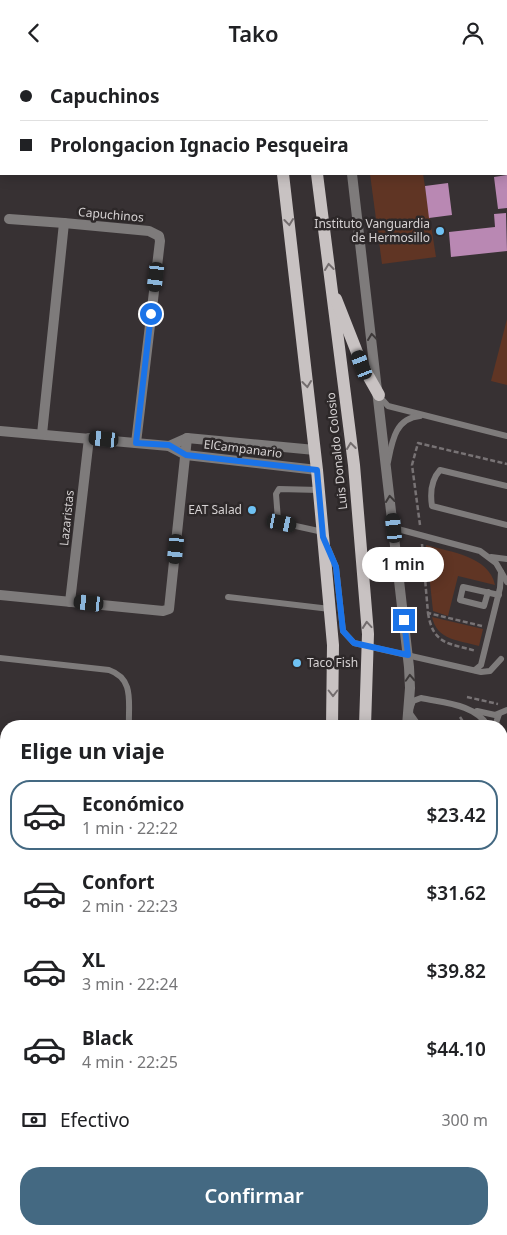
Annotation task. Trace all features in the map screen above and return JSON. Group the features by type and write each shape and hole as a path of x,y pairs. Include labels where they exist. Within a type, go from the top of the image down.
{"main road":[{"name":"Luis Donaldo Colosio","path":"283,175 315,450 330,609 333,645 332,720"},
{"name":"Luis Donaldo Colosio","path":"317,175 354,465 368,647 365,720"},
{"path":"332,289 347,321 362,365 378,395"}],"street":[{"path":"352,175 408,655 410,688 408,720"},
{"path":"9,219 64,223"},
{"name":"Capuchinos","path":"42,435 64,223 150,231 159,236 160,241 136,443"},
{"name":"ElCampanario","path":"0,431 169,445 186,455 317,470"},
{"name":"ElCampanario","path":"169,445 187,437 315,450"},
{"path":"0,595 163,611 169,609 187,437"},
{"name":"Lazaristas","path":"70,602 89,438"}],"lane":[{"path":"378,395 388,406 507,436"},
{"path":"387,471 392,443 399,427 409,417 425,415"},
{"path":"507,486 440,470 432,483 430,492 432,506 507,525"},
{"path":"319,490 280,489 276,494 278,520 282,523 323,535 336,567 343,631 354,643 474,670 490,671 501,659"},
{"path":"394,528 468,546 489,556 503,560 507,559"},
{"path":"489,556 507,582"},
{"path":"474,670 481,665 498,595 501,571"},
{"path":"488,592 498,595"},
{"path":"228,597 330,609"},
{"path":"0,658 110,670 119,674 128,686 129,720"},
{"path":"415,720 409,712 413,701 421,698 488,714 499,714 507,710"},
{"path":"474,711 484,720"},
{"path":"497,720 499,714"},
{"path":"254,1235 260,1235"}],"path":[{"path":"428,527 418,524 412,465 418,443 507,464"},
{"path":"422,541 430,626 439,639 480,652"},
{"path":"428,613 486,627"},
{"path":"459,695 499,704 506,702"}],"shaded area":[{"path":"370,175 423,175 436,257 382,264"},
{"path":"507,319 507,385 491,381"},
{"path":"426,545 457,553 477,561 491,575 495,585 458,576 448,616 433,611"},
{"path":"432,617 483,629 479,646 444,635 438,630"}],"building":[{"path":"507,175 507,208 498,209 494,177"},
{"path":"448,183 452,215 429,218 425,186"},
{"path":"506,213 507,251 451,257 449,232 495,227 494,214"}],"place":[{"name":"Instituto Vanguardia de Hermosillo","path":"440,231"},
{"name":"EAT Salad","path":"252,510"},
{"name":"Taco Fish","path":"297,663"}],"route":[{"path":"151,314 136,443 169,445 186,455 317,470 323,537 336,567 343,631 347,638 360,645 408,655 404,620"}]}
